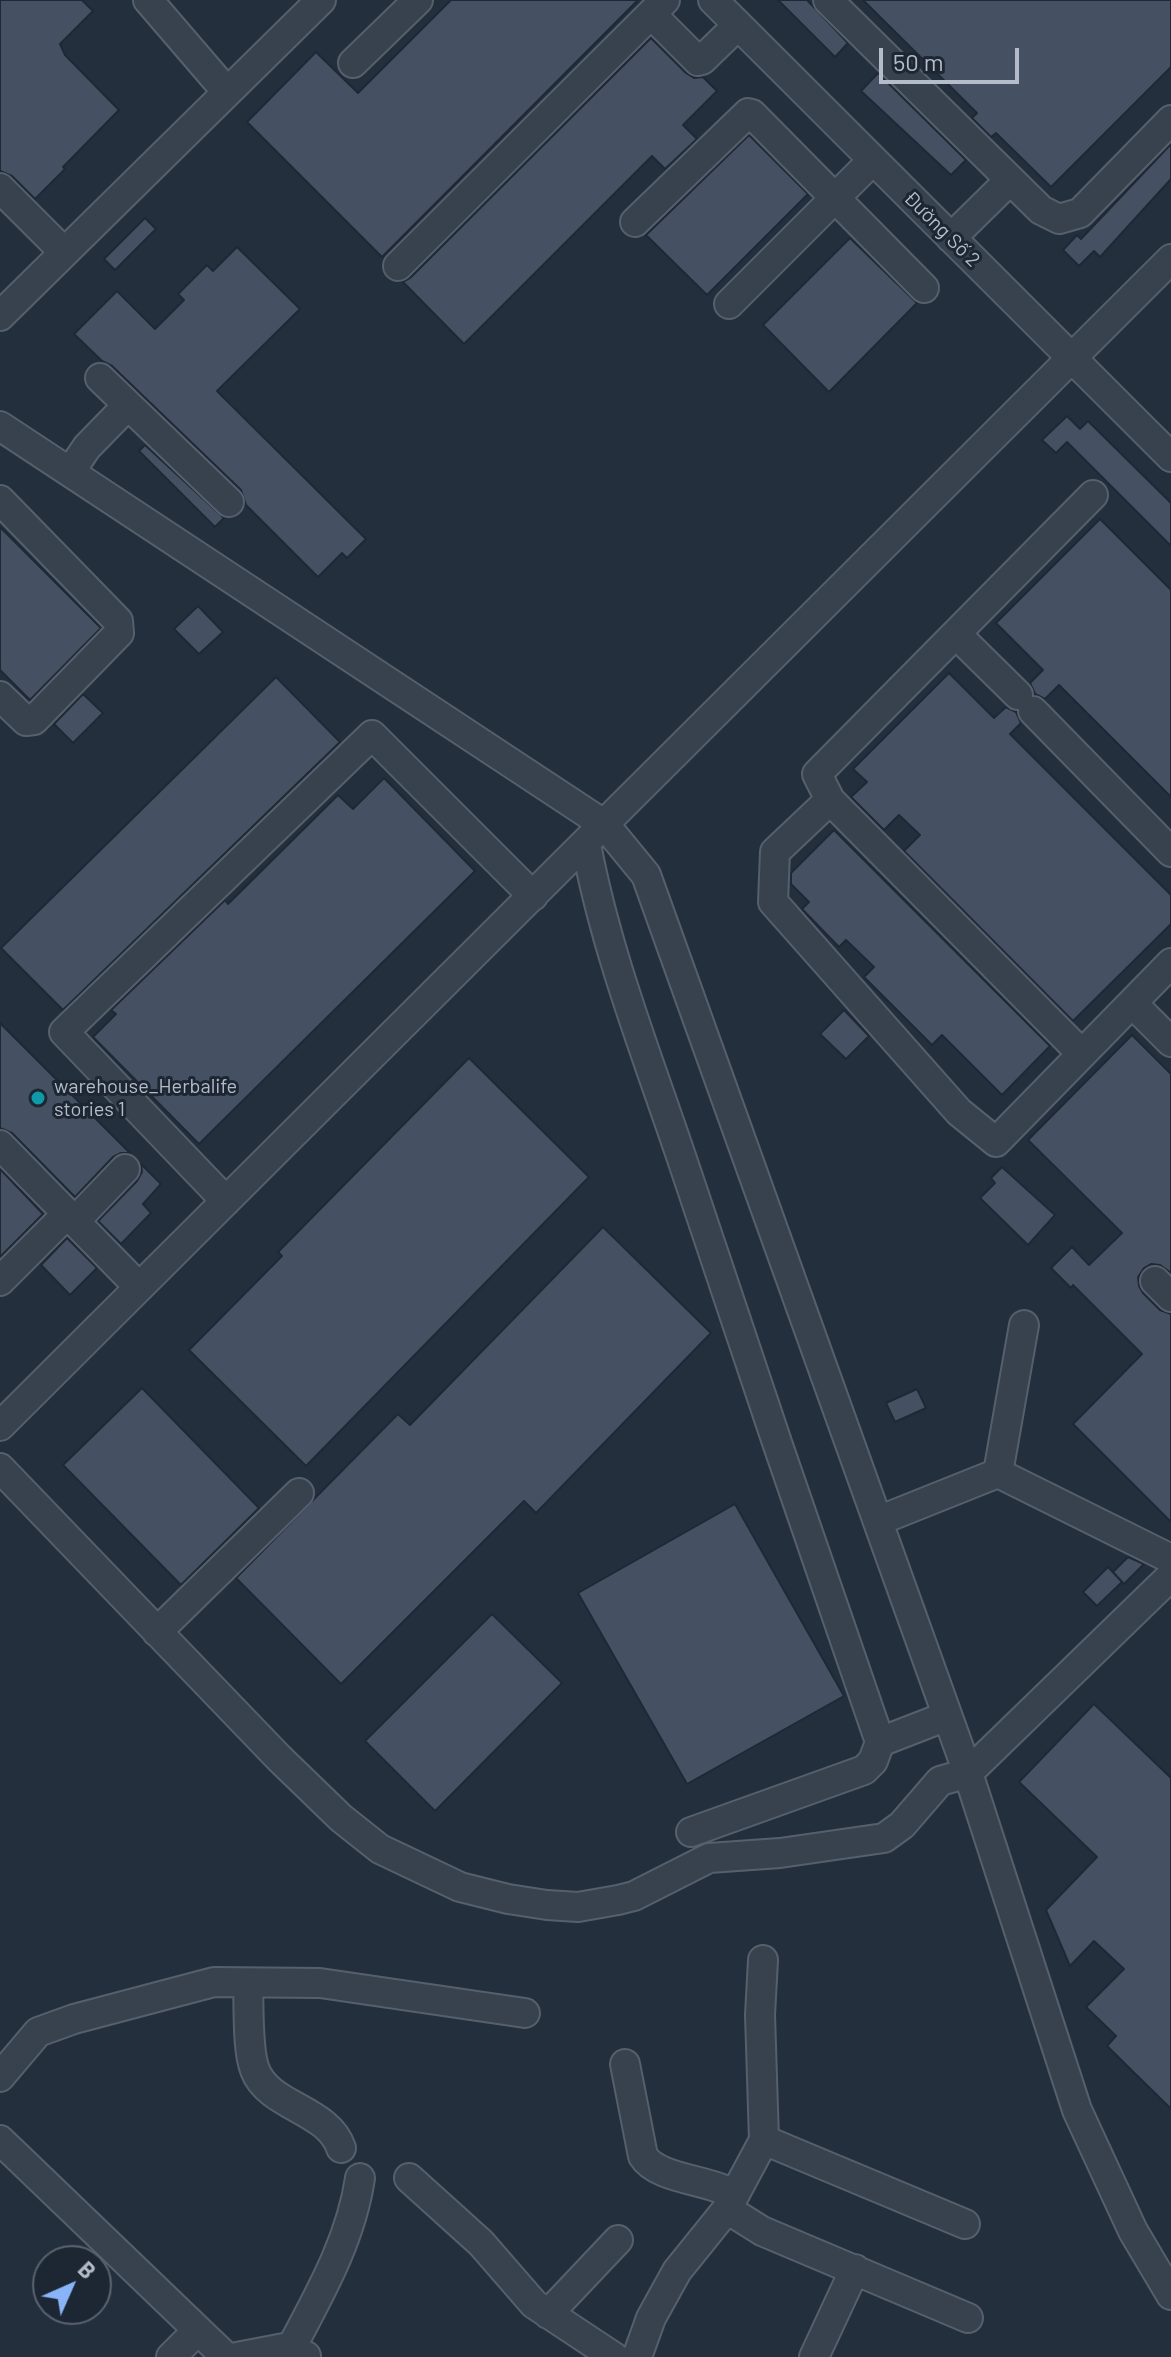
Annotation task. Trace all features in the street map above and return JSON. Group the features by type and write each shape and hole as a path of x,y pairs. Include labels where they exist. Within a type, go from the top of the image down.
{"street":[{"path":"148,0 227,92"},
{"path":"0,316 321,0"},
{"path":"353,63 418,0"},
{"name":"Đường Số 2","path":"713,0 1171,457"},
{"path":"828,0 1041,210 1059,219 1080,213 1171,120"},
{"path":"398,266 658,7 698,61 738,25"},
{"path":"635,222 748,113 924,288"},
{"path":"729,304 873,160"},
{"path":"951,238 1010,180"},
{"path":"0,188 64,252"},
{"path":"0,1426 1171,259"},
{"path":"100,378 229,502"},
{"path":"70,472 87,447 128,405"},
{"path":"0,426 595,834 646,875 968,1773 1077,2110 1133,2231 1171,2295"},
{"path":"1082,1054 830,800 817,774 1093,495"},
{"path":"0,500 118,621 119,633 34,720 26,721 0,696"},
{"path":"956,634 1171,852"},
{"path":"226,1201 64,1032 372,735 533,896"},
{"path":"830,800 775,852 773,902 959,1112 996,1142 1171,963"},
{"path":"595,834 597,899 738,1331 880,1742 873,1761 864,1770 691,1832"},
{"path":"1132,1003 1171,1042"},
{"path":"0,1145 139,1287"},
{"path":"0,1281 125,1169"},
{"path":"998,1473 1024,1325"},
{"path":"0,1468 279,1758 341,1818 380,1849 460,1887 508,1899 578,1907 634,1896 709,1858 780,1853 884,1838 908,1819 940,1781 968,1773 1171,1576"},
{"path":"878,1521 998,1473 1171,1559"},
{"path":"157,1632 299,1493"},
{"path":"880,1742 947,1716"},
{"path":"637,2357 651,2318 677,2271 730,2202 764,2140 760,2015 763,1960"},
{"path":"0,2077 38,2032 74,2019 214,1982 320,1983 525,2013"},
{"path":"248,1983 252,2060 256,2074 277,2094 328,2130 341,2148"},
{"path":"625,2064 643,2156 648,2164 662,2171 718,2186 730,2202 762,2231 968,2318"},
{"path":"0,2140 226,2357"},
{"path":"764,2140 965,2224"},
{"path":"237,2357 284,2348 298,2354 356,2206 360,2178"},
{"path":"409,2178 474,2236 522,2294 614,2357"},
{"path":"548,2314 618,2240"},
{"path":"814,2357 855,2269"},
{"path":"171,2357 197,2331"}],"building":[{"path":"0,0 82,0 93,11 60,44 65,55 119,110 35,199 12,176 0,171"},
{"path":"451,0 638,0 382,257 247,122 316,52 358,93"},
{"path":"778,0 807,0 848,43 835,57"},
{"path":"863,0 1171,0 1171,67 1051,187 996,133 991,137 972,118 977,113"},
{"path":"651,38 686,73 694,78 703,77 717,91 683,125 697,139 665,169 652,156 464,344 403,282"},
{"path":"878,73 966,160 951,175 861,91"},
{"path":"749,135 808,194 707,295 646,235"},
{"path":"1171,144 1171,179 1100,257 1094,251 1079,266 1063,250 1077,235 1081,239"},
{"path":"145,218 156,229 115,270 104,259"},
{"path":"850,238 917,303 829,392 763,325"},
{"path":"237,247 300,309 217,391 366,539 347,558 342,553 318,577 246,505 241,490 112,366 102,361 74,334 117,291 155,329 184,300 178,294 207,265 213,271"},
{"path":"1067,416 1080,429 1088,421 1171,503 1171,546 1067,442 1056,453 1042,440"},
{"path":"145,445 224,518 215,527 139,451"},
{"path":"1100,519 1171,590 1171,797 1059,685 1045,699 1035,694 1030,683 1043,670 996,623"},
{"path":"0,527 101,628 30,700 0,670"},
{"path":"198,606 223,632 199,654 174,629"},
{"path":"949,673 994,718 1006,707 1016,712 1021,723 1010,734 1171,895 1171,924 1073,1021 904,851 920,835 899,815 884,830 851,797 867,782 853,769"},
{"path":"276,677 340,742 63,1010 1,948"},
{"path":"83,694 103,713 73,743 54,724"},
{"path":"384,778 475,871 199,1144 93,1037 116,1014 111,1010 225,900 228,904 338,795 353,809"},
{"path":"834,830 1050,1046 1002,1095 942,1035 932,1045 864,977 874,967 846,940 839,947 802,909 809,902 791,884 791,873"},
{"path":"844,1010 869,1036 846,1059 820,1034"},
{"path":"0,1023 130,1153 113,1157 75,1197 12,1133 0,1128"},
{"path":"1132,1035 1171,1074 1171,1273 1160,1265 1151,1264 1138,1277 1143,1293 1160,1310 1171,1314 1171,1522 1073,1424 1142,1354 1073,1285 1071,1288 1051,1268 1072,1247 1089,1265 1122,1233 1028,1140"},
{"path":"469,1058 589,1177 306,1466 189,1350 282,1256 278,1252"},
{"path":"141,1164 161,1184 143,1204 151,1213 121,1244 98,1221 137,1181 142,1172"},
{"path":"1002,1167 1055,1215 1028,1245 980,1198 995,1183 991,1178"},
{"path":"0,1169 43,1214 0,1257"},
{"path":"603,1227 711,1333 536,1513 524,1501 341,1684 236,1578 398,1414 410,1425"},
{"path":"67,1238 97,1268 70,1295 41,1265"},
{"path":"142,1388 259,1508 181,1585 63,1465"},
{"path":"917,1389 926,1408 895,1422 886,1403"},
{"path":"735,1504 844,1696 687,1784 578,1593"},
{"path":"1128,1557 1144,1564 1124,1584 1113,1572"},
{"path":"1108,1567 1122,1582 1097,1606 1083,1592"},
{"path":"492,1614 562,1683 435,1811 365,1741"},
{"path":"1094,1704 1171,1778 1171,2109 1107,2046 1116,2036 1086,2007 1124,1969 1094,1941 1070,1966 1046,1910 1097,1857 1019,1782"}],"place":[{"name":"warehouse_Herbalife stories 1","path":"38,1098"}]}
